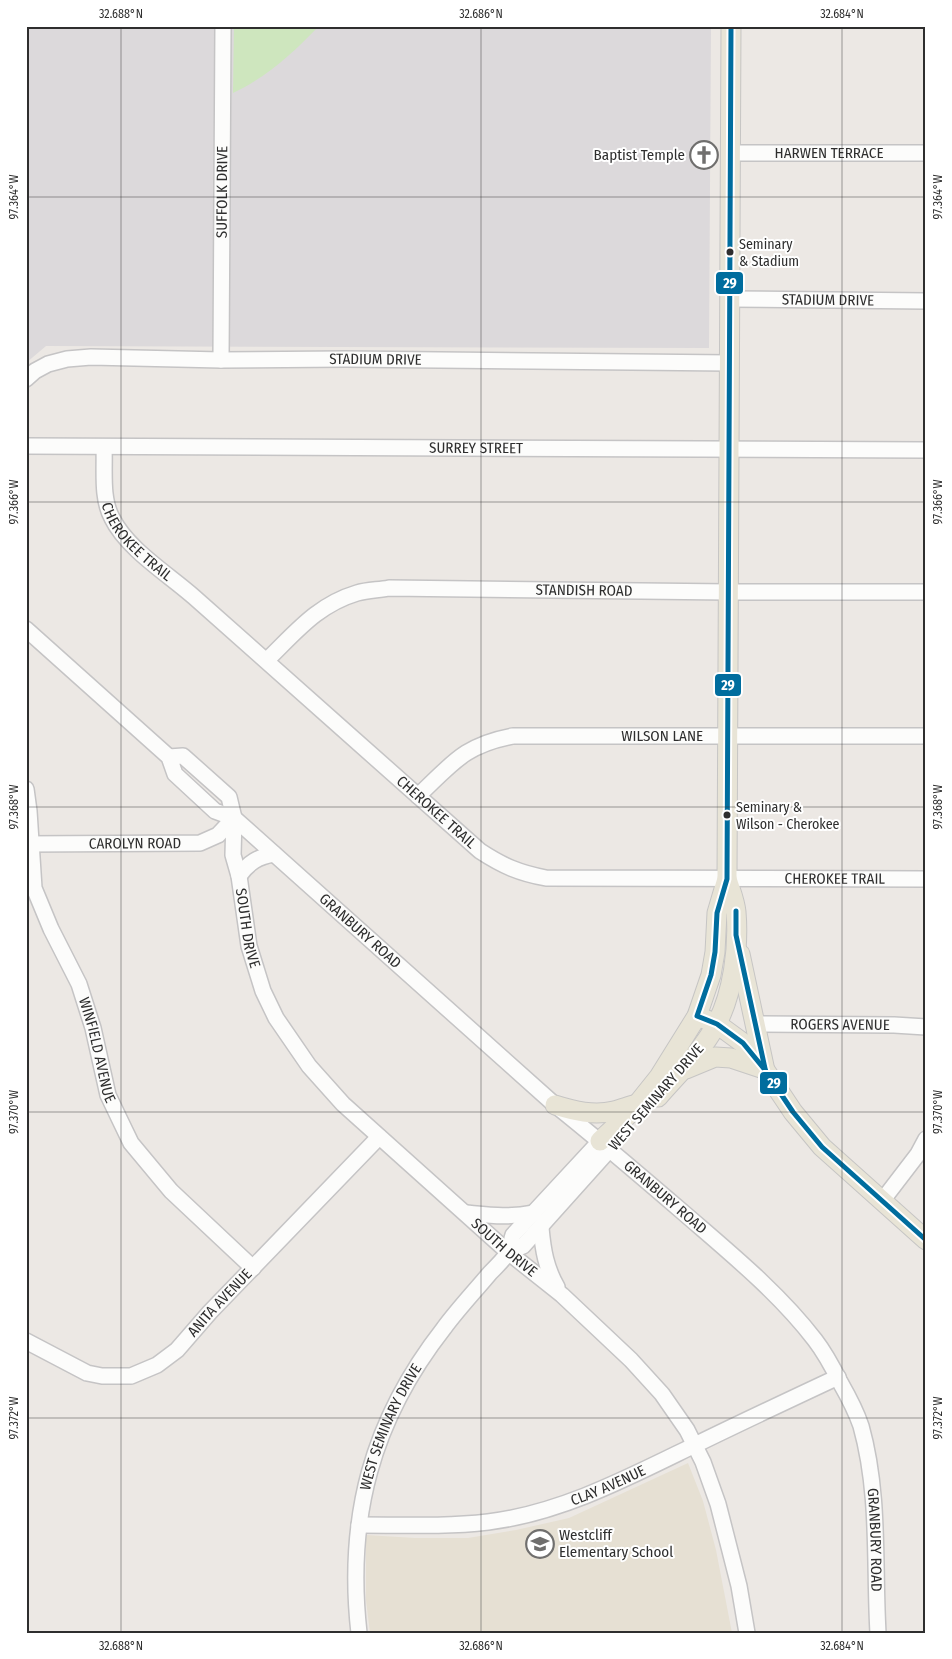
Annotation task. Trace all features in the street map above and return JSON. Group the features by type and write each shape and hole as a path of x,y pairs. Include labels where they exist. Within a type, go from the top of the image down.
{"main road":[{"name":"WEST SEMINARY DRIVE","path":"605,1145 693,1057 716,1024 730,989 735,962 736,910 727,879 731,26"},
{"name":"WEST SEMINARY DRIVE","path":"605,1145 659,1077 697,1016 711,975 715,952 716,913 727,879"},
{"path":"736,936 765,1070"},
{"path":"697,1016 716,1024 743,1043 765,1070 793,1112 822,1147 926,1240"},
{"path":"680,1072 708,1058 715,1057 731,1058 765,1070"},
{"path":"555,1104 577,1112 600,1113 638,1104"}],"street":[{"name":"SUFFOLK DRIVE","path":"221,360 223,26"},
{"name":"HARWEN TERRACE","path":"731,153 926,153"},
{"name":"STADIUM DRIVE","path":"730,299 926,301"},
{"name":"STADIUM DRIVE","path":"26,379 35,371 48,364 67,359 91,357 221,360 345,359 730,363"},
{"name":"SURREY STREET","path":"26,446 926,450"},
{"name":"CHEROKEE TRAIL","path":"104,447 108,509 112,520 127,539 267,660 480,852 500,864 523,874 546,878 926,879"},
{"name":"STANDISH ROAD","path":"267,660 310,617 324,608 358,593 389,588 926,592"},
{"name":"GRANBURY ROAD","path":"26,630 169,757 175,774 215,812 234,818 555,1104 765,1284 815,1340 838,1377 860,1424 866,1448 874,1495 878,1633"},
{"name":"WILSON LANE","path":"418,796 456,758 472,748 495,739 513,736 926,736"},
{"name":"WINFIELD AVENUE","path":"26,789 29,811 28,844 34,888 51,929 79,984 93,1028 108,1095 130,1143 171,1191 253,1268"},
{"name":"CAROLYN ROAD","path":"28,844 200,843 218,834 234,818"},
{"name":"SOUTH DRIVE","path":"234,818 233,855 239,876 249,946 263,992 276,1018 309,1066 343,1104 508,1252 562,1295 648,1376 695,1444 703,1462 718,1504 739,1586 747,1633"},
{"path":"239,876 245,867 256,858 274,854"},
{"name":"ROGERS AVENUE","path":"755,1024 926,1027"},
{"name":"ANITA AVENUE","path":"26,1341 87,1373 102,1376 131,1376 157,1365 176,1350 379,1136"},
{"path":"882,1201 918,1154 926,1139"},
{"name":"WEST SEMINARY DRIVE","path":"359,1633 355,1579 363,1496 370,1467 394,1405 409,1378 439,1334 508,1252 513,1235 533,1213 605,1145"},
{"name":"WEST SEMINARY DRIVE","path":"508,1252 523,1246 541,1228 605,1145"},
{"path":"466,1213 493,1216 533,1213"},
{"path":"541,1228 550,1276 562,1295"},
{"name":"CLAY AVENUE","path":"359,1525 430,1526 488,1522 513,1517 578,1498 656,1465 695,1444 838,1377"}],"shaded area":[{"path":"26,26 711,26 709,348 46,346 26,363"},
{"name":"Westcliff Elementary School","path":"688,1463 703,1501 716,1550 732,1633 370,1633 366,1600 366,1535 415,1538 468,1538 516,1530 569,1518"}],"green space":[{"path":"234,26 319,26 279,64 257,80 233,93"}],"transit line":[{"name":"29","path":"731,26 727,879 717,913 715,952 711,975 697,1016 717,1024 743,1043 765,1070 793,1112 822,1147 926,1240"},
{"name":"29","path":"736,911 736,935 766,1073"}],"place":[{"name":"Baptist Temple","path":"704,155"},
{"name":"Seminary & Stadium","path":"730,252"},
{"name":"Seminary & Wilson - Cherokee","path":"727,815"},
{"name":"Westcliff Elementary School","path":"540,1544"}]}
